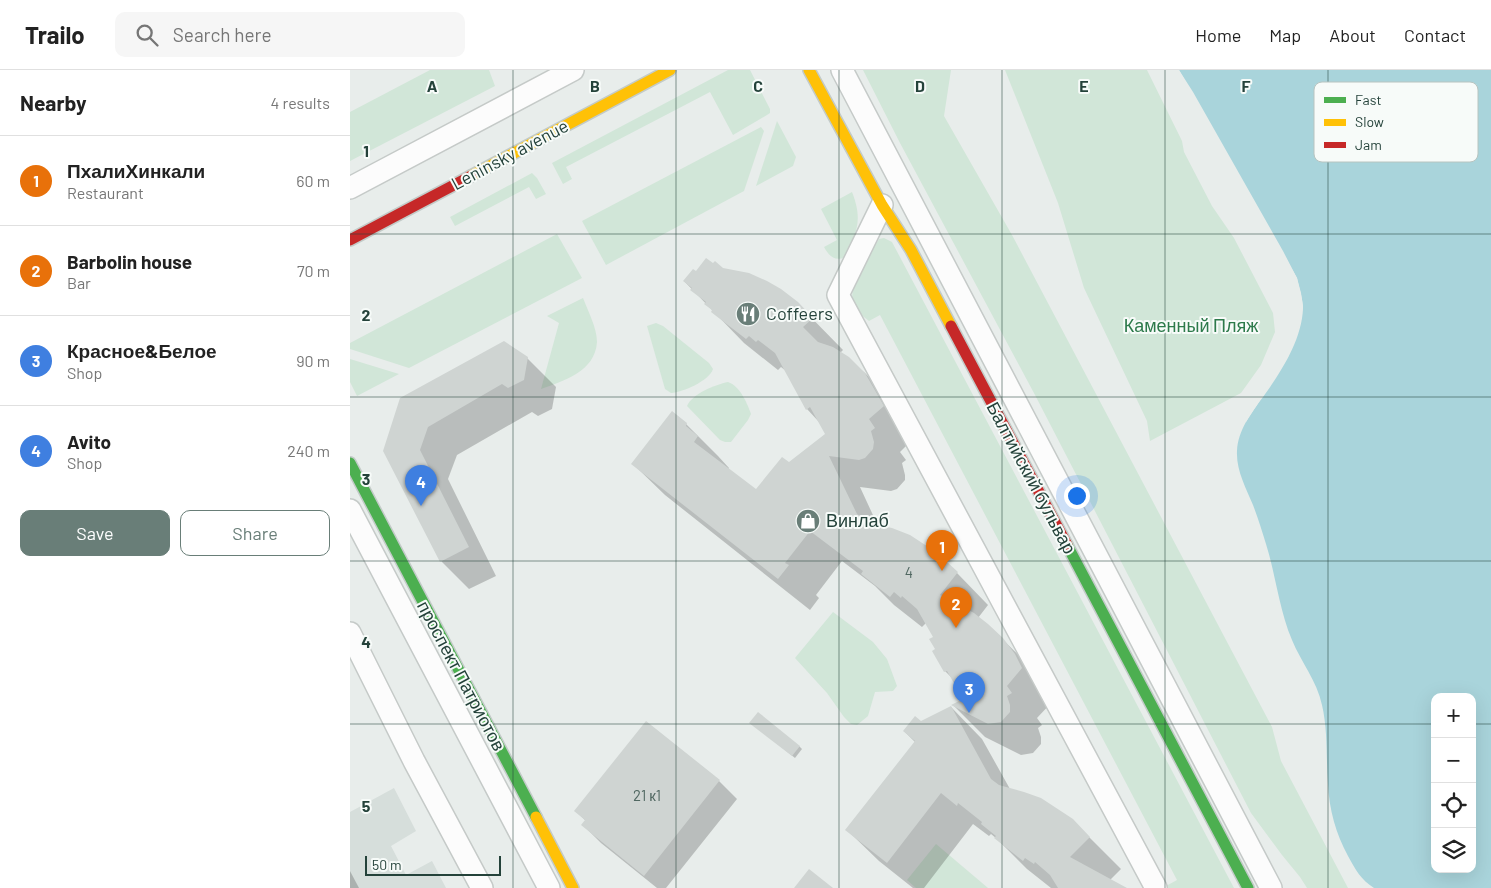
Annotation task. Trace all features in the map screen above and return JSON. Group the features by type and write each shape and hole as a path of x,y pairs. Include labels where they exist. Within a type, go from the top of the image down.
{"street":[{"path":"350,188 573,70"},
{"name":"Leninsky avenue","path":"350,240 670,70"},
{"name":"Балтийский бульвар","path":"810,70 882,204 911,250 1248,888"},
{"name":"Балтийский бульвар","path":"842,70 1271,888"},
{"path":"882,204 838,295 1156,888"},
{"name":"проспект Патриотов","path":"350,463 573,888"},
{"name":"проспект Патриотов","path":"350,510 549,888"},
{"path":"350,633 414,761 482,888"}],"shaded area":[{"path":"394,788 416,831 391,846 406,875 432,861 446,888 350,888 350,812"}],"green space":[{"path":"430,70 489,70 495,86 350,161 350,112"},
{"path":"728,70 750,70 770,109 770,113 733,135 710,92 566,167 572,179 563,184 552,163"},
{"path":"863,70 951,70 944,116 1012,235 1272,727 1281,761 1348,888 1307,888 1251,813 1035,395"},
{"name":"Каменный Пляж","path":"1005,70 1147,70 1182,141 1184,152 1212,206 1234,238 1273,313 1275,332 1261,365 1241,393 1150,441 1147,421 1084,288 1058,203"},
{"path":"777,121 796,157 793,166 756,186"},
{"path":"761,127 764,131 744,191 606,265 582,221"},
{"path":"532,173 546,194 536,199 529,187 455,226 450,217"},
{"path":"852,192 857,210 857,226 845,257 838,259 830,255 824,247 837,240 821,209"},
{"path":"557,234 582,278 409,368 350,349 350,343"},
{"path":"884,238 892,242 1234,888 1168,888 1166,886 1177,880 880,315 869,321 857,311 853,303 852,294 858,274 879,239"},
{"path":"583,298 596,331 597,342 595,352 590,361 577,374 541,389 559,323 547,316"},
{"path":"656,323 663,326 709,363 713,369 706,378 689,388 676,392 671,393 665,389 647,326"},
{"path":"350,359 399,374 357,396 350,382"},
{"path":"728,382 739,391 751,414 731,442 725,442 720,440 687,406 699,393"},
{"path":"833,612 873,642 887,659 897,686 893,691 875,692 868,716 857,725 851,724 844,717 827,693 795,658"},
{"path":"936,844 988,888 916,888 907,880"}],"water":[{"path":"1179,70 1491,70 1491,888 1374,888 1356,870 1337,830 1329,793 1326,734 1320,696 1288,628 1266,544 1242,479 1237,458 1238,443 1243,429 1295,344 1302,320 1303,308 1297,278"}],"pier":[{"path":"1177,70 1179,70 1193,92 1283,251 1297,278 1301,293 1303,307 1300,323 1288,357 1246,422 1243,421 1286,356 1294,336 1300,307 1299,293 1288,265"}],"building":[{"path":"706,258 713,263 715,261 723,268 749,273 781,289 798,302 813,318 803,327 818,342 833,347 849,357 865,373 884,406 869,419 875,428 871,431 874,442 873,449 865,458 859,460 829,456 857,514 868,523 892,528 910,535 936,552 958,572 940,595 974,613 988,624 1003,638 1015,654 1022,668 1007,686 1012,693 1007,696 1010,712 1001,722 988,724 951,705 963,699 947,671 944,672 932,651 935,649 929,639 933,637 917,609 902,596 901,598 894,592 890,597 861,574 863,571 810,531 785,563 789,565 778,579 631,464 672,411 687,423 686,426 698,436 694,442 756,489 782,457 789,462 825,434 810,407 806,410 775,353 758,340 756,342 749,336 746,339 711,312 712,310 704,304 706,302 690,290 692,288 683,281 693,269 696,271"},
{"path":"504,341 528,357 524,380 508,388 502,384 428,427 420,450 469,547 440,562 383,451 400,398"},
{"path":"951,706 991,779 999,785 1041,798 1073,819 1090,837 1070,857 1127,888 1058,888 1050,875 1035,862 1034,864 1025,858 1023,861 994,838 996,836 981,824 982,822 958,803 957,806 941,793 887,863 845,830 915,741 903,731 915,716 921,721"},
{"path":"758,712 800,746 792,756 749,723"},
{"path":"646,721 720,780 644,876 581,825 585,820 574,811"},
{"path":"809,869 833,888 794,888"}],"traffic: fast":[{"path":"350,463 536,817"},
{"path":"1067,545 1248,888"}],"traffic: slow":[{"path":"471,176 670,70"},
{"path":"809,70 882,205 911,250 951,326"},
{"path":"536,817 573,888"}],"traffic: jam":[{"path":"350,240 471,176"},
{"path":"951,326 1067,545"}],"place":[{"name":"Coffeers","path":"748,314"},
{"name":"Avito","path":"421,506"},
{"name":"Винлаб","path":"808,521"},
{"name":"ПхалиХинкали","path":"942,571"},
{"name":"Barbolin house","path":"956,628"},
{"name":"Красное&Белое","path":"969,713"}]}
